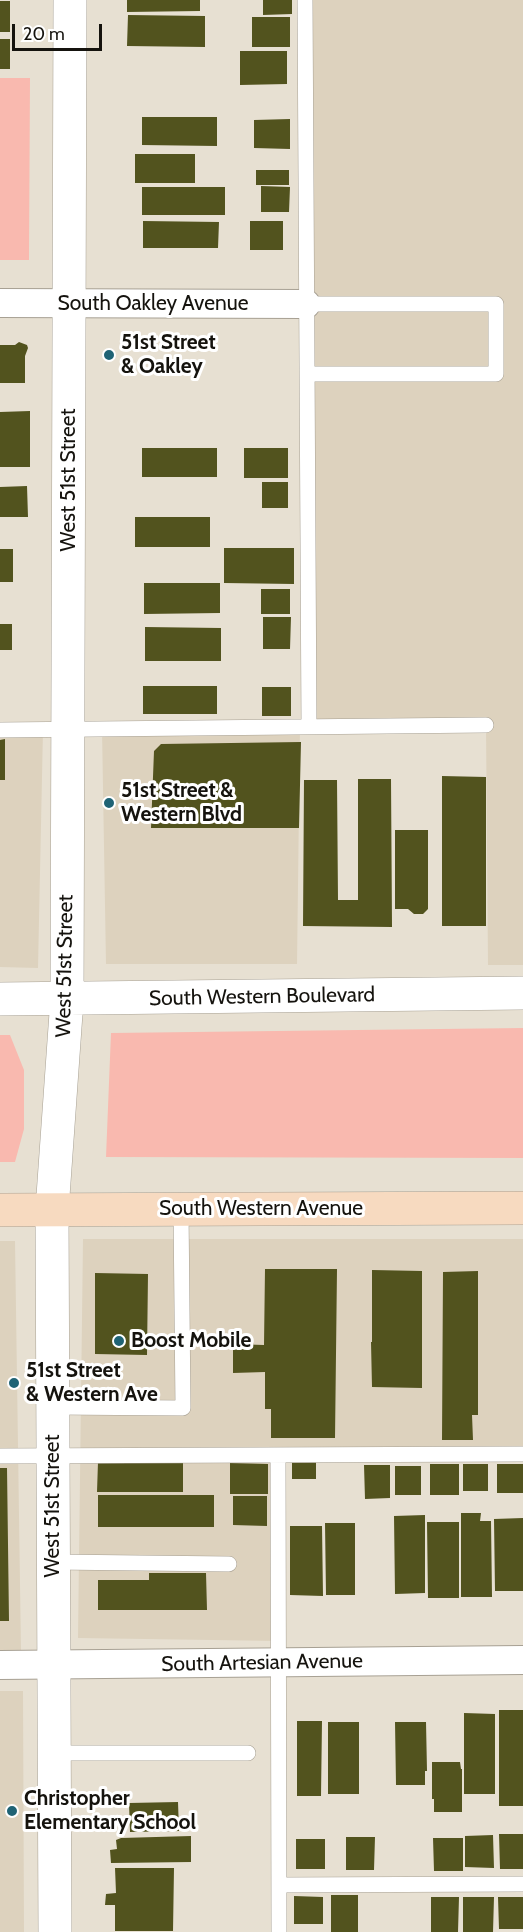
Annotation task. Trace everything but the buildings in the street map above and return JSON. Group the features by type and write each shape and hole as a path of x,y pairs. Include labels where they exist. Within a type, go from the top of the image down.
{"main road":[{"name":"South Western Avenue","path":"0,1210 523,1208"}],"street":[{"name":"West 51st Street","path":"56,1932 52,1210 67,999 70,0"},
{"name":"South Oakley Avenue","path":"0,303 306,304"},
{"name":"South Western Boulevard","path":"0,999 523,993"},
{"name":"South Artesian Avenue","path":"0,1665 523,1660"}],"lane":[{"path":"305,0 309,727"},
{"path":"306,304 496,304 496,374 307,374"},
{"path":"0,730 486,725"},
{"path":"53,1407 183,1408 181,1209"},
{"path":"0,1456 523,1454"},
{"path":"278,1455 279,1932"},
{"path":"53,1562 229,1564"},
{"path":"55,1753 248,1753"},
{"path":"279,1885 523,1884"}],"shaded area":[{"path":"305,0 523,0 523,965 488,965 486,725 309,727"},
{"path":"0,78 30,78 29,260 0,260"},
{"path":"300,727 297,964 106,964 102,729"},
{"path":"43,729 38,968 0,967 0,730"},
{"path":"523,1028 523,1158 106,1157 111,1033"},
{"path":"0,1035 10,1035 24,1070 24,1129 15,1162 0,1162"},
{"path":"83,1239 523,1239 523,1454 278,1455 279,1641 78,1638"},
{"path":"0,1241 15,1241 21,1652 0,1652"},
{"name":"Christopher Elementary School","path":"0,1691 23,1691 24,1932 0,1932"}],"place":[{"name":"51st Street & Oakley","path":"109,355"},
{"name":"51st Street & Western Blvd","path":"109,803"},
{"name":"Boost Mobile","path":"119,1341"},
{"name":"51st Street & Western Ave","path":"14,1383"},
{"name":"Christopher Elementary School","path":"12,1811"}]}
